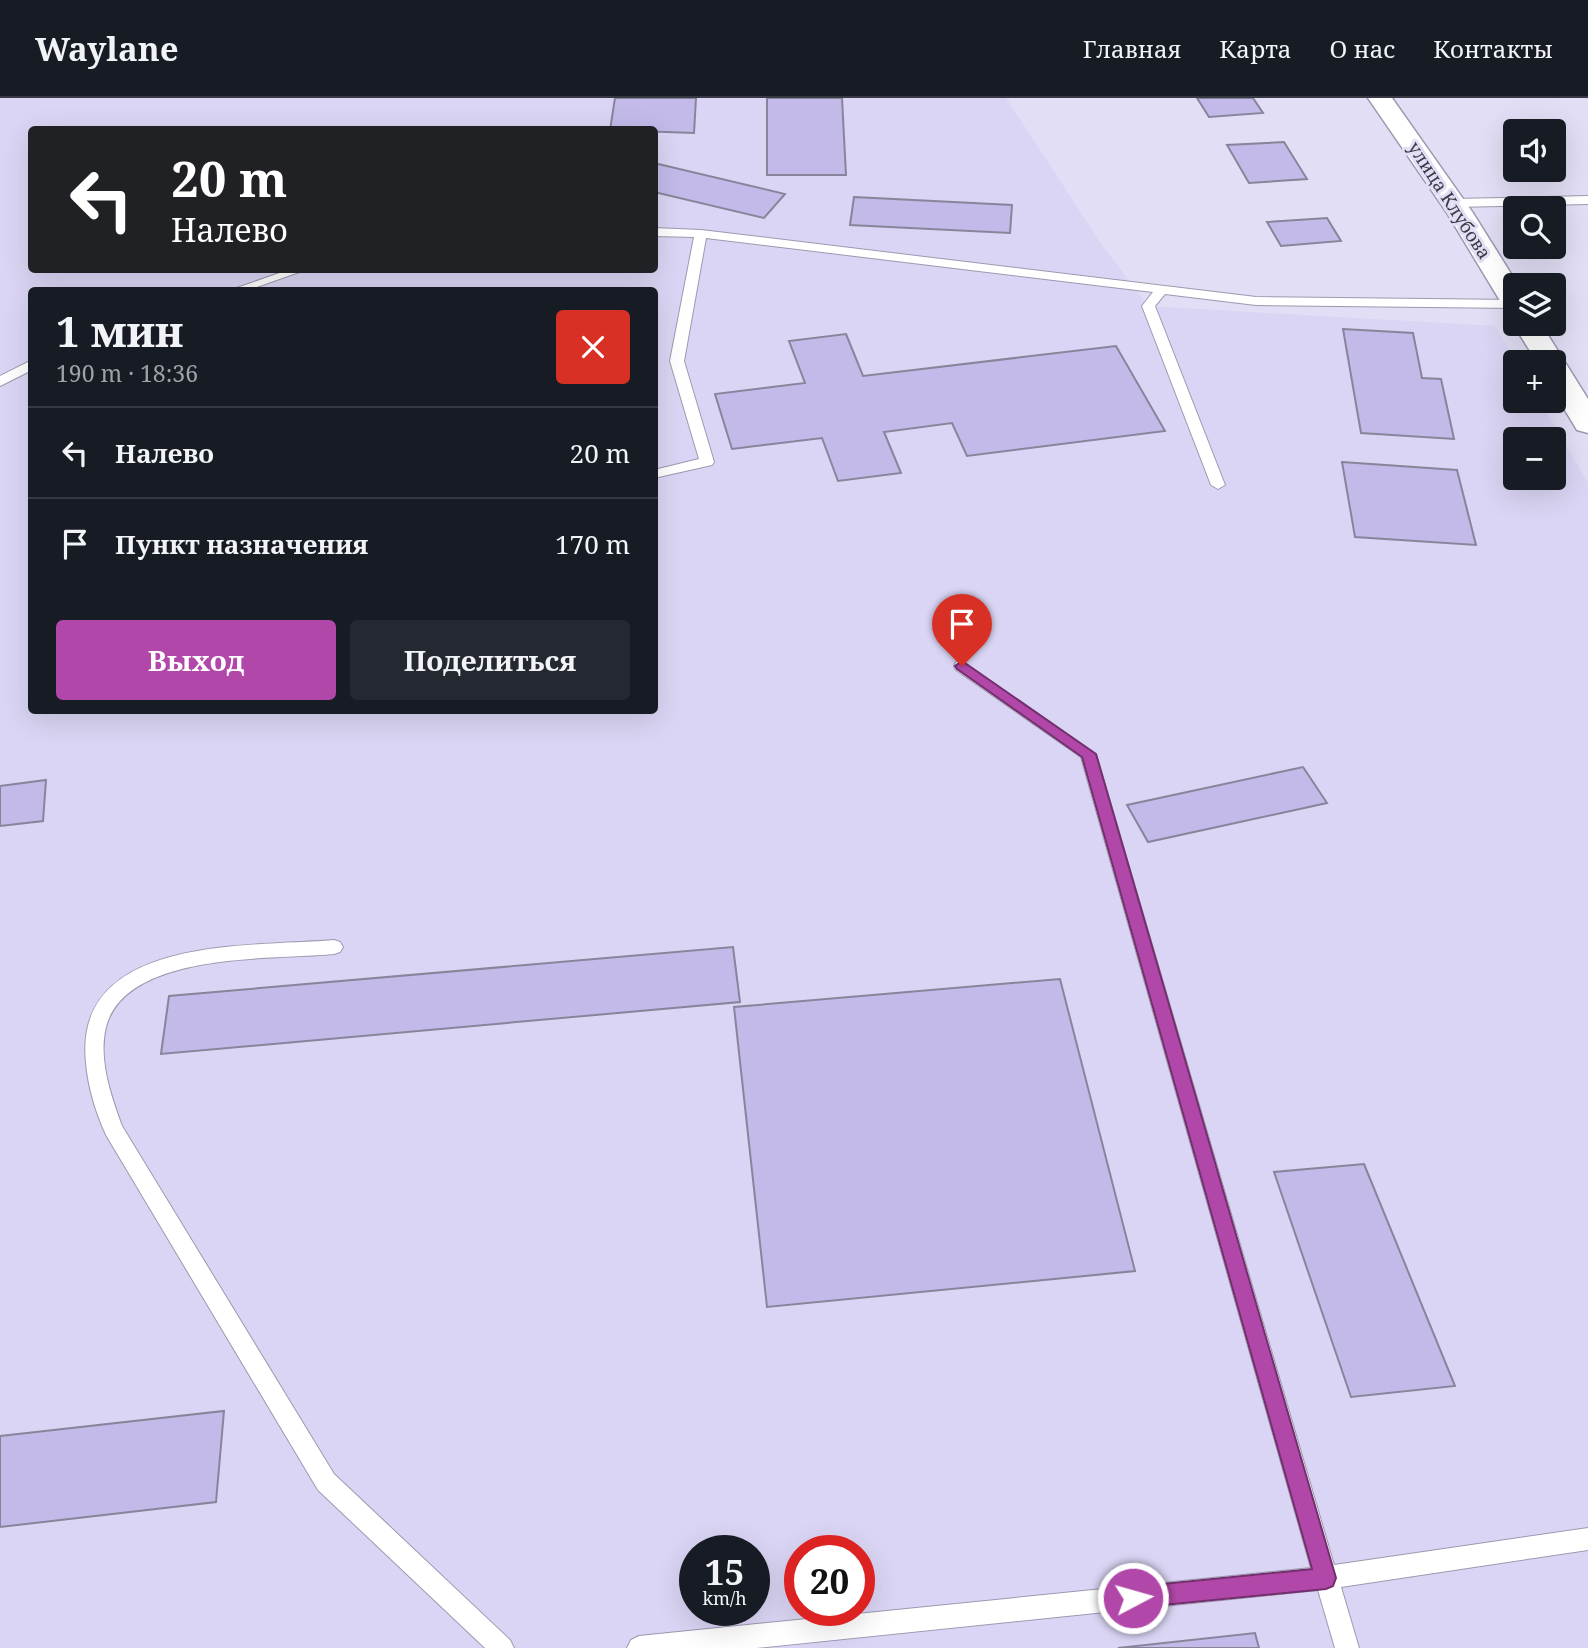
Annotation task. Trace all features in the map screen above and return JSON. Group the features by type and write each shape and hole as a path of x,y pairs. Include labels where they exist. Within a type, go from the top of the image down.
{"main road":[{"name":"улица Клубова","path":"1380,98 1454,203 1503,283"},
{"path":"1566,388 1588,424"}],"lane":[{"path":"1454,203 1588,200"},
{"path":"658,232 701,234 1256,301 1503,304"},
{"path":"658,473 707,462 677,361 701,234"},
{"path":"246,287 290,273"},
{"path":"1162,289 1148,306 1218,485"},
{"path":"0,382 28,366"},
{"path":"962,666 1088,754 1347,1648"},
{"path":"334,947 192,961 146,972 111,998 96,1028 98,1082 119,1138 326,1482 502,1648"},
{"path":"639,1648 1326,1578 1588,1539"}],"shaded area":[{"path":"0,98 1006,98 1102,245 1148,306 1495,326 1510,350 1503,350 1503,413 1547,413 1555,427 1503,427 1503,490 1566,490 1566,445 1588,483 1588,1648 0,1648"}],"building":[{"path":"615,98 696,98 694,133 658,132 658,126 611,126"},
{"path":"767,98 842,98 846,175 767,175"},
{"path":"1197,98 1253,98 1263,113 1209,117"},
{"path":"1284,142 1307,179 1249,183 1227,145"},
{"path":"658,164 785,194 764,218 658,193"},
{"path":"854,197 1012,205 1010,233 850,225"},
{"path":"1327,218 1341,241 1281,246 1267,222"},
{"path":"1343,329 1413,333 1422,378 1441,379 1454,439 1361,433"},
{"path":"846,334 863,376 1116,346 1165,431 967,456 952,423 884,432 901,473 838,481 822,438 732,449 715,394 805,383 789,341"},
{"path":"1342,462 1457,470 1476,545 1355,537"},
{"path":"1303,767 1327,803 1148,842 1127,805"},
{"path":"46,780 43,821 0,826 0,786"},
{"path":"733,947 740,1002 161,1054 169,996"},
{"path":"1060,979 1135,1271 767,1307 734,1007"},
{"path":"1364,1164 1455,1386 1351,1397 1274,1172"},
{"path":"224,1411 216,1502 0,1527 0,1436"},
{"path":"1255,1633 1259,1648 1118,1648"}],"route":[{"path":"962,666 1088,754 1326,1578 1133,1598"}]}
